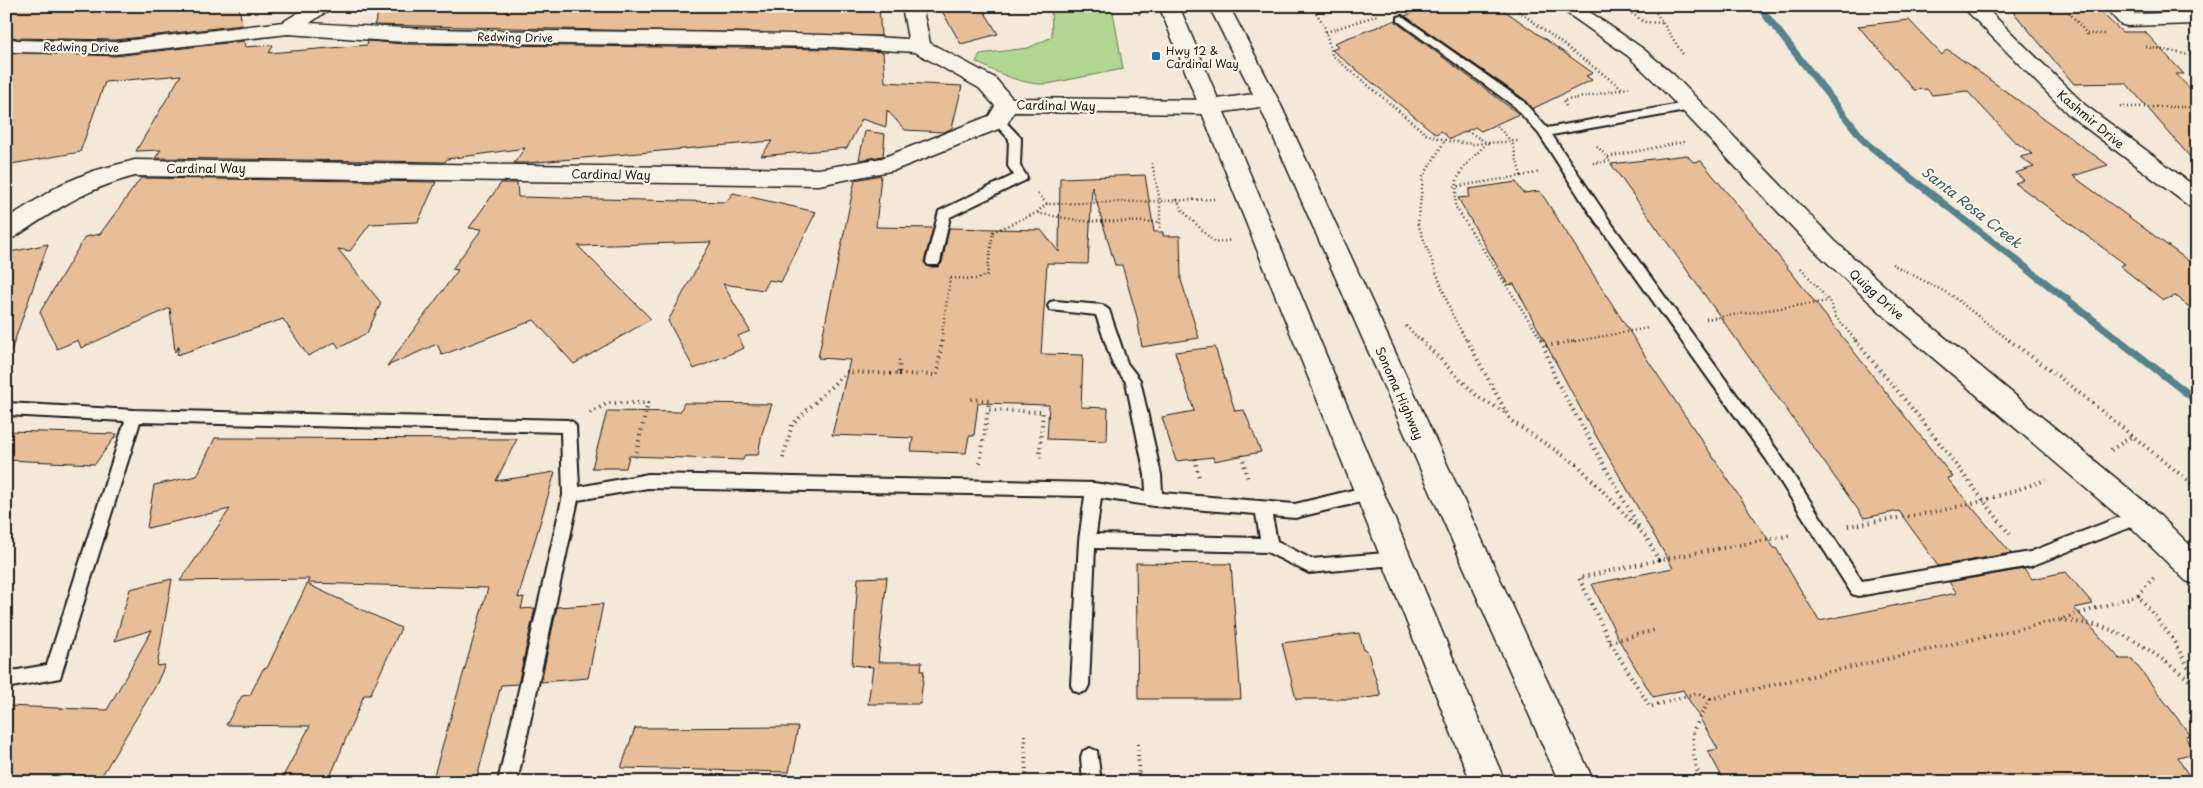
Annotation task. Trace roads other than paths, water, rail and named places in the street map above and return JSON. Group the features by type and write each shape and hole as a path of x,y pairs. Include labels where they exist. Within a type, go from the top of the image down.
{"street":[{"path":"288,28 324,6"},
{"path":"912,6 920,46"},
{"path":"1169,6 1369,493 1398,559 1488,782"},
{"name":"Sonoma Highway","path":"1220,6 1267,100 1577,782"},
{"name":"Quigg Drive","path":"1567,6 1635,52 1691,106 1826,247 1900,315 2140,516 2197,572"},
{"name":"Kashmir Drive","path":"1972,6 2077,110 2197,200"},
{"path":"2114,6 2127,20 2197,18"},
{"name":"Redwing Drive","path":"6,43 15,46 115,48 288,28 403,36 834,41 920,46 987,83 1002,113"},
{"name":"Cardinal Way","path":"6,231 68,191 101,177 135,168 251,168 818,177 887,165 1002,113 1211,107 1267,100"}],"lane":[{"path":"1402,19 1518,104 1545,134 1603,225 1743,412 1822,530 1858,589 2031,559 2140,516"},
{"path":"1545,134 1577,126 1691,106"},
{"path":"933,262 944,214 1021,177 1014,166 1015,138 1002,113"},
{"path":"1056,306 1102,310 1120,365 1133,380 1153,475 1154,499"},
{"path":"6,409 134,416 568,426 571,495 507,782"},
{"path":"6,680 54,672 134,416"},
{"path":"571,495 648,481 1094,490 1154,499 1295,511 1369,493"},
{"path":"1080,685 1088,541 1094,490"},
{"path":"1263,508 1269,545"},
{"path":"1088,541 1269,545 1309,566 1398,559"},
{"path":"1090,757 1092,782"}],"waterway":[{"name":"Santa Rosa Creek","path":"1758,6 1866,143 2197,402"}],"place":[{"name":"Hwy 12 & Cardinal Way","path":"1156,56"}]}
